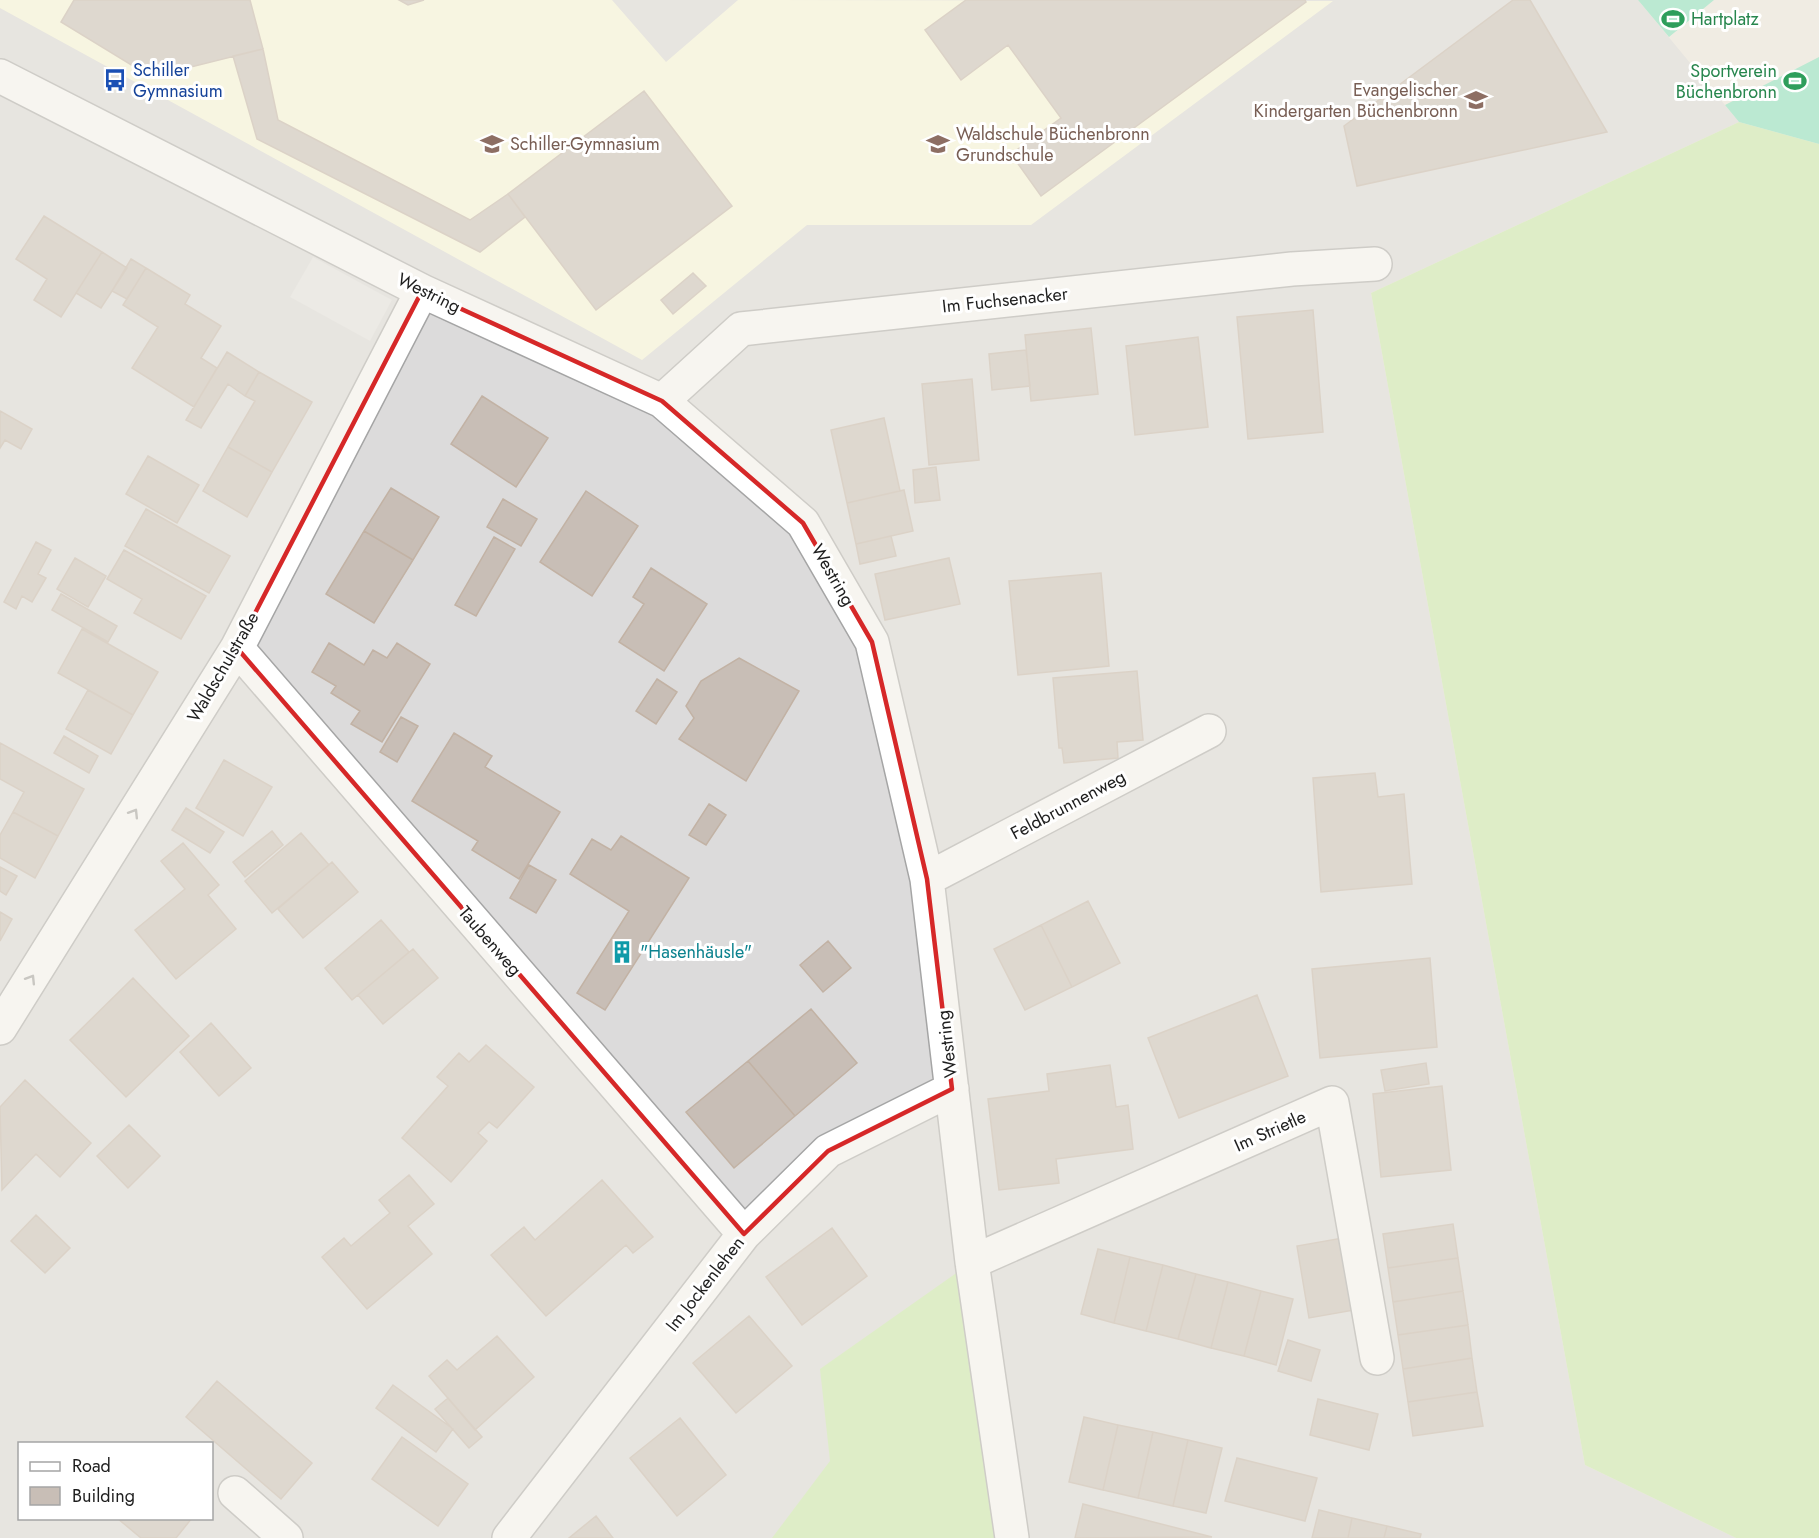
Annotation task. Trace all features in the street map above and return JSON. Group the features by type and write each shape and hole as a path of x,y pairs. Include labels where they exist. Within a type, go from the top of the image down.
{"street":[{"name":"Westring","path":"0,76 422,291 662,401 803,523 872,642 927,879 972,1262 1012,1538"},
{"name":"Im Fuchsenacker","path":"662,401 741,329 1292,269 1375,264"},
{"name":"Waldschulstraße","path":"0,1028 237,648 422,291"},
{"name":"Taubenweg","path":"237,648 744,1234"},
{"name":"Feldbrunnenweg","path":"927,879 1209,731"},
{"name":"Im Jockenlehen","path":"509,1538 744,1234 828,1150 952,1089"},
{"name":"Im Strietle","path":"972,1262 1332,1103 1377,1358"},
{"path":"234,1493 286,1538"}],"highlighted area":[{"path":"422,291 662,401 803,523 872,642 927,879 952,1089 828,1151 744,1234 237,648"}],"shaded area":[{"path":"0,0 1638,0 1739,122 1371,293 1585,1465 1736,1538 0,1538"},
{"path":"0,0 612,0 666,62 738,0 1333,1 1031,225 807,225 642,360 0,8"},
{"path":"313,257 392,300 370,341 290,297"}],"green space":[{"name":"Hartplatz","path":"1638,0 1714,0 1669,37"},
{"name":"Sportverein Büchenbronn","path":"1819,57 1819,144 1739,122 1725,105"},
{"path":"1739,122 1819,144 1819,1538 1736,1538 1585,1465 1371,293"},
{"path":"972,1262 1012,1538 772,1538 830,1461 820,1369"}],"building":[{"path":"74,0 250,0 263,49 151,77 61,22"},
{"path":"399,0 424,0 408,5"},
{"path":"966,0 1305,0 1306,2 1041,196 1011,154 1061,118 1008,45 961,80 925,30"},
{"path":"1513,0 1530,0 1607,132 1357,186 1344,126"},
{"path":"263,49 278,120 470,220 508,194 525,217 480,252 257,139 233,56"},
{"path":"644,91 732,206 596,310 508,194"},
{"path":"44,216 102,252 61,317 34,300 47,279 16,259"},
{"path":"102,252 127,268 101,308 76,293"},
{"path":"131,259 146,268 127,299 112,291"},
{"path":"146,268 190,295 185,304 221,326 201,358 217,368 194,407 132,368 158,327 123,305"},
{"path":"693,273 706,286 673,314 661,300"},
{"path":"1313,310 1323,432 1248,439 1237,317"},
{"path":"1091,328 1098,394 1031,401 1025,335"},
{"path":"1198,337 1208,427 1135,435 1126,346"},
{"path":"1026,350 1030,386 992,390 989,354"},
{"path":"227,352 259,372 245,396 228,384 201,428 186,420"},
{"path":"259,372 312,402 272,472 228,447 255,401 245,396"},
{"path":"972,379 979,460 929,465 922,384"},
{"path":"482,396 548,438 516,487 451,444"},
{"path":"0,411 32,429 21,449 5,440 0,448"},
{"path":"884,418 900,491 847,503 831,430"},
{"path":"228,447 272,472 247,517 203,491"},
{"path":"148,456 199,485 177,523 126,494"},
{"path":"936,467 940,500 915,503 913,470"},
{"path":"391,488 439,517 413,560 364,531"},
{"path":"904,490 913,531 856,544 847,503"},
{"path":"586,491 638,526 592,596 540,562"},
{"path":"503,499 537,519 521,546 487,527"},
{"path":"146,509 230,556 209,593 125,546"},
{"path":"364,531 413,560 374,623 326,594"},
{"path":"891,536 896,556 860,564 856,544"},
{"path":"494,537 515,549 476,616 455,605"},
{"path":"36,542 51,550 38,574 46,578 32,602 22,596 16,609 4,602"},
{"path":"124,550 206,596 181,639 134,613 142,599 107,579"},
{"path":"75,558 106,576 88,607 57,589"},
{"path":"949,558 960,604 885,620 875,574"},
{"path":"651,568 707,604 664,671 619,642 644,604 633,597"},
{"path":"1101,573 1109,666 1018,675 1009,581"},
{"path":"61,594 117,626 108,642 52,610"},
{"path":"82,629 158,672 133,715 58,673"},
{"path":"329,643 364,665 373,650 387,658 397,643 430,664 382,742 351,724 360,711 331,693 336,686 312,672"},
{"path":"739,658 799,691 746,781 679,739 694,718 686,706 701,681"},
{"path":"1137,671 1143,740 1117,742 1118,758 1064,763 1062,748 1059,748 1053,678"},
{"path":"657,679 677,692 656,724 636,711"},
{"path":"88,690 133,715 111,754 66,729"},
{"path":"401,717 418,726 397,762 380,752"},
{"path":"454,733 492,756 485,767 560,812 519,879 472,850 478,841 412,801"},
{"path":"64,736 98,756 89,773 54,753"},
{"path":"0,743 84,789 58,836 13,812 24,792 0,779"},
{"path":"224,760 272,787 243,836 196,808"},
{"path":"1375,773 1378,797 1404,794 1412,884 1321,892 1313,778"},
{"path":"709,804 726,815 706,845 689,835"},
{"path":"186,808 224,832 210,853 172,830"},
{"path":"13,812 58,836 35,878 0,858 0,835"},
{"path":"272,831 283,845 245,877 233,862"},
{"path":"301,833 329,865 272,913 245,881"},
{"name":"\"Hasenhäusle\"","path":"621,836 689,878 605,1010 577,993 629,911 570,874 592,839 611,850"},
{"path":"183,843 219,885 208,895 236,929 176,979 135,930 185,889 161,861"},
{"path":"332,862 358,892 303,938 278,909"},
{"path":"529,865 556,880 536,913 510,898"},
{"path":"0,867 17,876 6,895 0,891"},
{"path":"1088,901 1120,963 1072,987 1041,925"},
{"path":"0,912 12,919 0,941"},
{"path":"381,920 409,952 352,1000 325,968"},
{"path":"1041,925 1072,987 1025,1010 994,949"},
{"path":"828,941 851,968 823,992 800,965"},
{"path":"413,949 438,978 383,1024 358,995"},
{"path":"1430,958 1437,1047 1320,1058 1312,969"},
{"path":"133,978 189,1036 126,1097 70,1040"},
{"path":"1257,995 1288,1076 1179,1118 1148,1038"},
{"path":"811,1009 857,1063 795,1116 748,1061"},
{"path":"211,1023 251,1068 219,1096 180,1052"},
{"path":"486,1045 534,1087 497,1128 489,1122 478,1133 487,1141 451,1182 402,1138 448,1086 437,1077 459,1053 469,1062"},
{"path":"748,1061 795,1116 734,1168 686,1112"},
{"path":"1426,1063 1429,1084 1385,1091 1381,1070"},
{"path":"1110,1065 1116,1107 1128,1105 1133,1149 1056,1159 1059,1183 999,1190 988,1099 1049,1091 1047,1074"},
{"path":"25,1080 91,1143 60,1177 36,1154 2,1190 0,1107"},
{"path":"1442,1086 1451,1170 1381,1177 1373,1094"},
{"path":"129,1125 160,1156 128,1188 97,1156"},
{"path":"409,1175 434,1204 408,1226 432,1254 367,1309 322,1257 344,1238 351,1246 390,1213 379,1200"},
{"path":"602,1180 653,1237 633,1253 626,1245 546,1316 491,1255 524,1227 535,1240"},
{"path":"36,1215 70,1248 45,1273 11,1241"},
{"path":"1453,1224 1458,1258 1388,1268 1383,1234"},
{"path":"832,1228 867,1276 802,1325 766,1277"},
{"path":"1348,1237 1360,1309 1309,1318 1297,1246"},
{"path":"1098,1249 1130,1257 1114,1323 1081,1314"},
{"path":"1130,1257 1163,1265 1146,1331 1114,1323"},
{"path":"1458,1258 1463,1291 1393,1302 1388,1268"},
{"path":"1163,1265 1196,1274 1178,1339 1146,1331"},
{"path":"1196,1274 1228,1282 1211,1348 1178,1339"},
{"path":"1228,1282 1261,1291 1244,1356 1211,1348"},
{"path":"1261,1291 1293,1299 1276,1365 1244,1356"},
{"path":"1463,1291 1468,1325 1398,1335 1393,1302"},
{"path":"749,1316 792,1366 736,1413 693,1363"},
{"path":"1468,1325 1472,1358 1403,1369 1398,1335"},
{"path":"497,1336 534,1377 475,1430 429,1376 447,1360 457,1370"},
{"path":"1288,1340 1320,1350 1311,1381 1278,1371"},
{"path":"1472,1358 1477,1392 1408,1402 1403,1369"},
{"path":"217,1381 312,1463 281,1499 186,1417"},
{"path":"393,1385 453,1429 436,1452 376,1408"},
{"path":"1477,1392 1483,1426 1413,1436 1408,1402"},
{"path":"448,1398 482,1437 469,1448 435,1409"},
{"path":"1318,1399 1378,1414 1369,1450 1310,1435"},
{"path":"1084,1417 1118,1425 1103,1490 1069,1482"},
{"path":"680,1418 726,1475 677,1516 630,1458"},
{"path":"1118,1425 1153,1432 1138,1498 1103,1490"},
{"path":"1153,1432 1188,1440 1173,1506 1138,1498"},
{"path":"402,1437 468,1484 438,1526 372,1479"},
{"path":"1188,1440 1222,1448 1206,1513 1173,1506"},
{"path":"1237,1458 1317,1478 1305,1521 1225,1501"},
{"path":"1083,1504 1212,1537 1075,1538"},
{"path":"1319,1510 1352,1518 1348,1538 1312,1538"},
{"path":"596,1516 613,1538 569,1538"},
{"path":"1352,1518 1387,1526 1384,1538 1348,1538"},
{"path":"119,1520 190,1520 176,1538 141,1538"},
{"path":"1387,1526 1421,1534 1420,1538 1384,1538"}],"place":[{"name":"Hartplatz","path":"1673,19"},
{"name":"Schiller Gymnasium","path":"115,80"},
{"name":"Sportverein Büchenbronn","path":"1795,81"},
{"name":"Evangelischer Kindergarten Büchenbronn","path":"1476,100"},
{"name":"Schiller-Gymnasium","path":"492,144"},
{"name":"Waldschule Büchenbronn Grundschule","path":"938,144"},
{"name":"\"Hasenhäusle\"","path":"622,952"}]}
